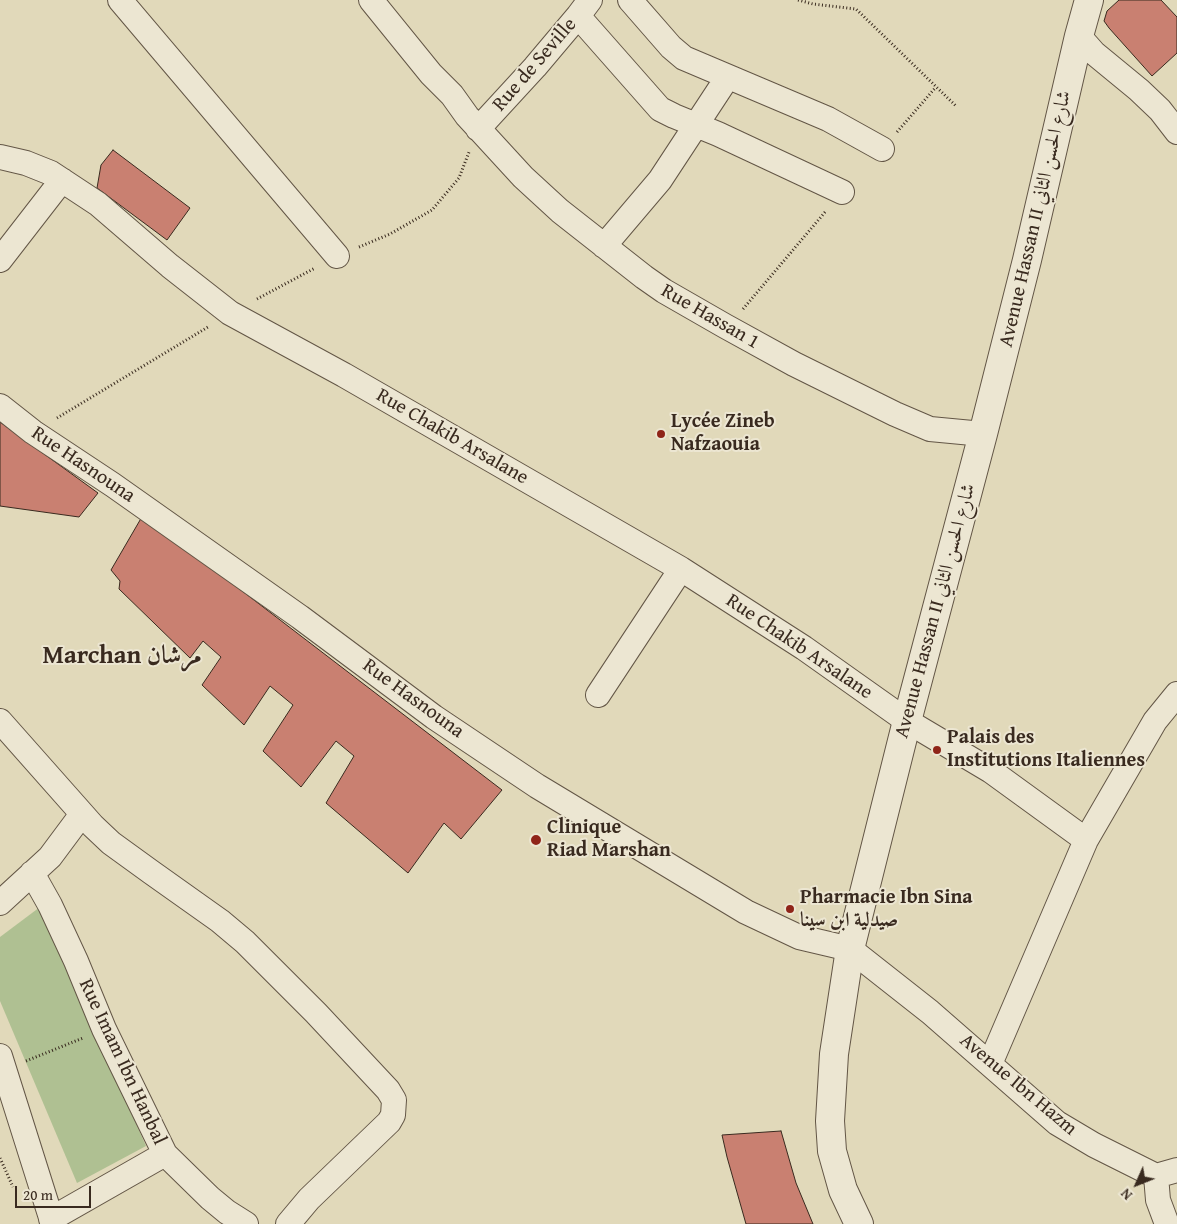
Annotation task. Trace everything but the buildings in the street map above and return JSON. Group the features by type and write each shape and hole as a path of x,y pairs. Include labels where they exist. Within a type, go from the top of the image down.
{"street":[{"path":"120,0 337,256"},
{"name":"Rue Hassan 1","path":"371,0 431,74 452,95 478,129 535,188 560,211 664,291 802,368 895,414 930,428 983,434"},
{"path":"630,0 678,54 701,67 828,119 882,149"},
{"name":"Avenue Hassan II شارع الحسن الثاني","path":"859,1224 844,1190 832,1151 830,1121 834,1054 850,950 907,721 1027,260 1089,0"},
{"path":"584,8 660,109 842,192"},
{"name":"Rue de Seville","path":"478,129 584,8"},
{"path":"1079,36 1094,53 1160,110 1177,132"},
{"path":"604,246 660,180 727,78"},
{"name":"Rue Chakib Arsalane","path":"0,157 32,165 62,180 98,204 170,266 230,313 272,334 344,375 681,570 804,648 907,721 990,771 1086,840"},
{"path":"0,260 62,180"},
{"name":"Rue Hasnouna","path":"0,406 33,432 113,485 300,617 434,717 537,786 746,912 799,937 850,950"},
{"path":"598,695 681,570"},
{"path":"990,1064 1086,840 1155,721 1177,694"},
{"path":"0,721 93,826 220,921 245,942 316,1013 377,1078 394,1100 393,1116 389,1122 309,1199 288,1224"},
{"path":"0,903 61,844 82,814"},
{"name":"Rue Imam Ibn Hanbal","path":"32,873 50,905 104,1029 165,1154 210,1198 246,1224"},
{"name":"Avenue Ibn Hazm","path":"850,950 930,1012 1057,1123 1094,1145 1166,1173 1158,1200 1167,1224"},
{"path":"4,1078 52,1222 165,1154"}],"path":[{"path":"798,0 813,4 856,9 956,106"},
{"path":"33,432 230,313 337,256 390,234 432,210 459,178 478,129"},
{"path":"4,1078 104,1029"}],"green space":[{"path":"40,907 146,1146 77,1183 0,1001 0,937"}],"place":[{"name":"Lycée Zineb Nafzaouia","path":"661,434"},
{"name":"Palais des Institutions Italiennes","path":"937,750"},
{"name":"Clinique Riad Marshan","path":"536,840"},
{"name":"Pharmacie Ibn Sina صيدلية ابن سينا","path":"790,909"}],"district":[{"name":"Marchan مرشان","path":"122,657"}]}
